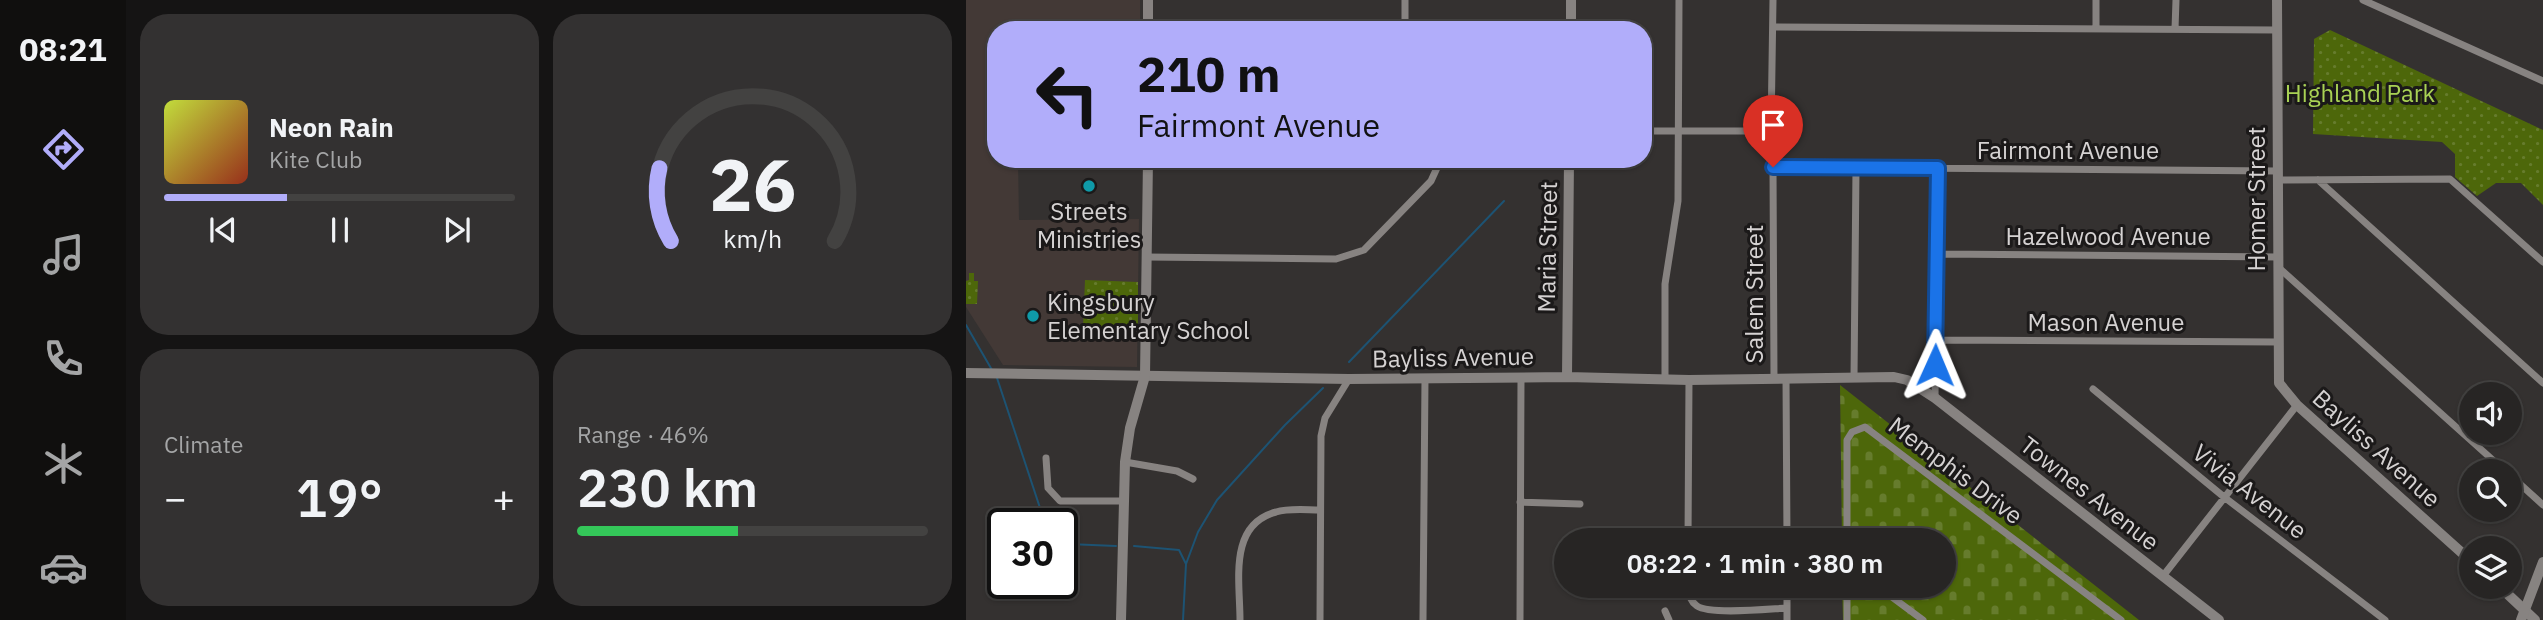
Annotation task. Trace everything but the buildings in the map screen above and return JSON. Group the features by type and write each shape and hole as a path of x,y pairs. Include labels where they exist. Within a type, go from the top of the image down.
{"main road":[{"path":"1148,0 1148,21"},
{"path":"1121,620 1125,462 1130,428 1145,376 1148,168"},
{"path":"2523,615 2543,562"}],"street":[{"path":"1405,0 1405,21"},
{"path":"1571,0 1571,21"},
{"path":"1665,380 1665,284 1678,201 1679,0"},
{"name":"Salem Street","path":"1773,0 1770,131 1773,167 1774,379"},
{"path":"2096,0 2096,28"},
{"path":"2175,29 2176,0"},
{"name":"Homer Street","path":"2277,0 2277,342 2278,378 2287,395"},
{"path":"2363,0 2543,81"},
{"path":"1773,27 2276,30"},
{"path":"1652,131 1770,131"},
{"name":"Fairmont Avenue","path":"1773,167 2277,176 2318,180 2449,179 2543,261"},
{"path":"1146,257 1336,259 1350,255 1364,250 1431,181 1437,168"},
{"name":"Maria Street","path":"1567,377 1569,168"},
{"path":"1854,377 1856,168"},
{"path":"1935,398 1938,168"},
{"path":"2318,180 2543,383"},
{"name":"Hazelwood Avenue","path":"1937,254 2278,262"},
{"path":"2278,262 2492,459"},
{"name":"Mason Avenue","path":"1936,340 2277,342"},
{"name":"Bayliss Avenue","path":"966,373 1349,379 1567,377 1689,380 1894,377 1907,380 1935,398"},
{"name":"Salem Street","path":"1786,378 1787,528"},
{"path":"1320,620 1323,427 1333,403 1349,379"},
{"path":"1423,620 1425,379"},
{"path":"1520,620 1521,379"},
{"path":"1688,528 1689,380"},
{"name":"Vivia Avenue","path":"2093,389 2224,496 2385,620"},
{"name":"Bayliss Avenue","path":"2287,395 2459,550"},
{"name":"Townes Avenue","path":"1935,398 2219,620"},
{"path":"2163,576 2297,405"},
{"name":"Memphis Drive","path":"1847,528 1847,440 1852,432 1865,427 2122,620"},
{"path":"1046,458 1048,488 1060,500 1122,501"},
{"path":"1125,462 1177,471 1193,479"},
{"path":"2522,486 2543,505"},
{"path":"1520,502 1580,504"},
{"path":"1240,620 1241,546 1246,532 1261,519 1277,511 1320,510"},
{"path":"1691,598 1696,606 1709,611 1787,608"},
{"path":"1787,598 1787,620"},
{"path":"1847,598 1847,620"},
{"path":"1893,598 1923,620"},
{"path":"2510,599 2523,615 2535,620"},
{"path":"1665,611 1669,620"}],"shaded area":[{"path":"966,0 1140,0 1140,21 987,21 987,168 1018,168 1019,220 1139,219 1137,367 1003,365 966,307"}],"green space":[{"name":"Highland Park","path":"2330,30 2543,130 2543,205 2521,183 2496,183 2477,196 2455,177 2455,154 2442,142 2313,134 2314,39"},
{"path":"969,273 974,273 974,281 978,281 977,304 966,304 966,281 969,280"},
{"path":"1085,280 1138,282 1138,329 1083,328"},
{"path":"1840,385 2139,620 1843,620 1842,598 1956,598 1956,528 1842,528"}],"waterway":[{"path":"1349,362 1504,201"},
{"path":"966,325 992,370"},
{"path":"997,378 1040,508"},
{"path":"1186,564 1198,532 1217,500 1285,425 1323,388"},
{"path":"1078,544 1116,546"},
{"path":"1134,546 1179,550 1186,564 1183,620"}],"place":[{"name":"Streets Ministries","path":"1089,186"},
{"name":"Kingsbury Elementary School","path":"1033,316"}],"route":[{"path":"1773,167 1938,168 1935,365"}]}
